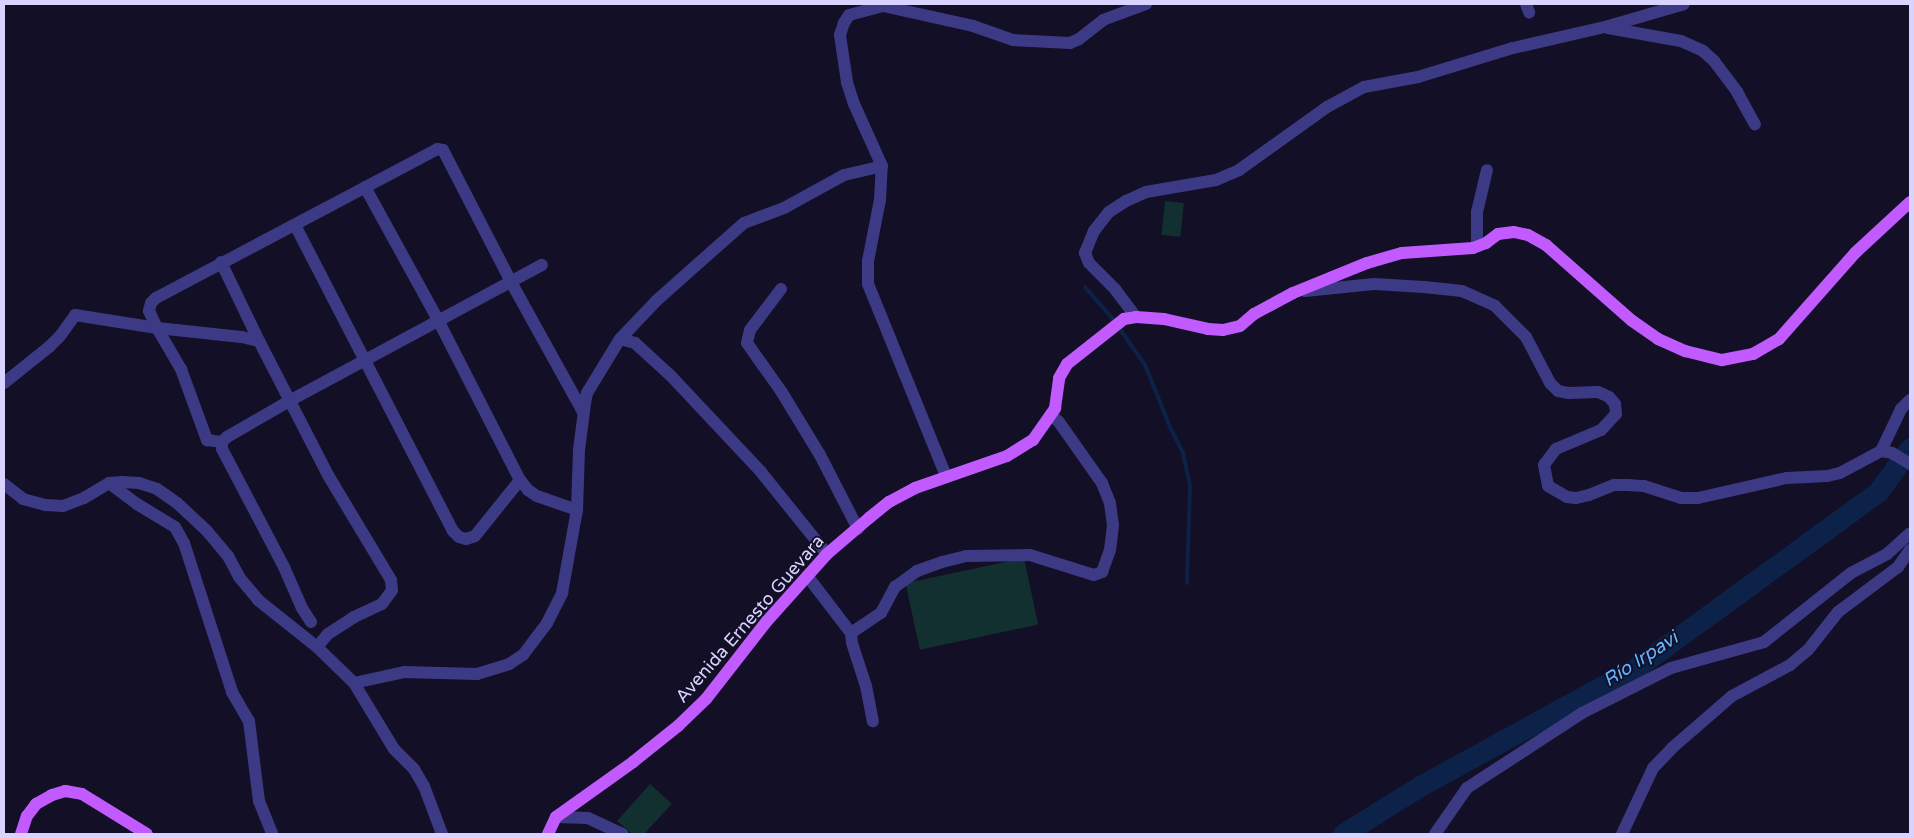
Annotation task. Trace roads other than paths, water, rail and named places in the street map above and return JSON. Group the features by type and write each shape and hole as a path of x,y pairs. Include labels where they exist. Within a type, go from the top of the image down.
{"main road":[{"path":"1130,318 1164,319 1208,329 1223,330 1240,326 1254,314 1293,292 1367,263 1402,253 1430,250 1453,251 1477,246 1486,244 1498,234 1514,232 1528,235 1546,245 1631,320 1658,339 1693,354 1722,360 1752,354 1779,339 1855,253 1910,202"},
{"name":"Avenida Ernesto Guevara","path":"548,834 556,817 633,762 678,726 706,699 767,621 827,554 890,502 915,488 1007,456 1033,440 1055,408 1059,378 1066,364 1109,330 1130,318"},
{"path":"21,834 27,816 36,804 52,795 65,791 82,794 148,834"}],"street":[{"path":"946,476 868,284 868,261 880,200 882,166 854,104 847,82 840,34 849,15 883,6 973,26 1013,40 1070,43 1079,39 1103,20 1146,4"},
{"path":"1130,318 1116,290 1089,263 1085,253 1088,242 1109,212 1126,201 1146,192 1216,180 1239,170 1327,106 1364,87 1418,77 1513,48 1605,27 1684,4"},
{"path":"1605,27 1681,40 1703,51 1714,61 1737,92 1755,124"},
{"path":"222,442 207,440 181,369 149,311 151,303 156,298 221,262 295,225 437,149 443,150 511,282 584,412"},
{"path":"354,683 404,672 477,674 509,664 523,655 547,624 562,593 578,510 579,450 587,393 620,340 656,302 744,223 784,208 844,175 882,166"},
{"path":"1477,246 1477,212 1487,170"},
{"path":"365,187 438,320 520,480 528,490 537,496 578,510"},
{"path":"295,225 453,531 459,537 466,539 475,536 520,480"},
{"path":"221,262 259,341 328,475 391,580 392,590 382,604 328,634 317,647"},
{"path":"311,622 302,608 284,567 222,450 222,442 227,437 291,400 542,265"},
{"path":"1293,292 1374,284 1424,287 1462,291 1495,306 1526,337 1550,383 1558,391 1568,393 1598,392 1609,397 1615,404 1616,414 1601,430 1556,449 1544,465 1548,486 1567,497 1589,495 1614,485 1628,485 1644,486 1681,498 1698,498 1787,478 1827,476 1840,473 1887,452 1900,409 1910,400"},
{"path":"782,289 750,330 747,343 781,391 820,455 858,529"},
{"path":"4,383 49,347 60,336 75,315 259,341"},
{"path":"620,340 635,343 670,376 761,472 827,554"},
{"path":"851,633 881,613 896,587 917,572 942,562 966,556 1030,555 1094,575 1102,572 1110,550 1113,525 1110,503 1102,483 1059,422 1051,415"},
{"path":"1887,452 1910,464"},
{"path":"109,483 137,504 175,527 184,543 232,692 249,721 260,801 272,834"},
{"path":"4,484 23,499 63,506 84,498 109,483 139,483 157,489 177,503 208,531 228,556 239,577 258,600 317,647 354,683 394,749 414,769 424,786 442,834"},
{"path":"1435,834 1467,788 1582,713 1670,668 1764,642 1851,573 1887,554 1910,533"},
{"path":"1622,834 1653,768 1672,748 1732,696 1790,665 1802,655 1838,612 1898,567 1910,550"},
{"path":"808,576 851,633 873,721"},
{"path":"556,817 588,818 622,834"}],"waterway":[{"path":"1085,287 1112,318 1145,365 1170,427 1183,453 1190,486 1187,583"},
{"name":"Río Irpavi","path":"1343,834 1420,786 1637,667 1878,492 1910,448"}]}
